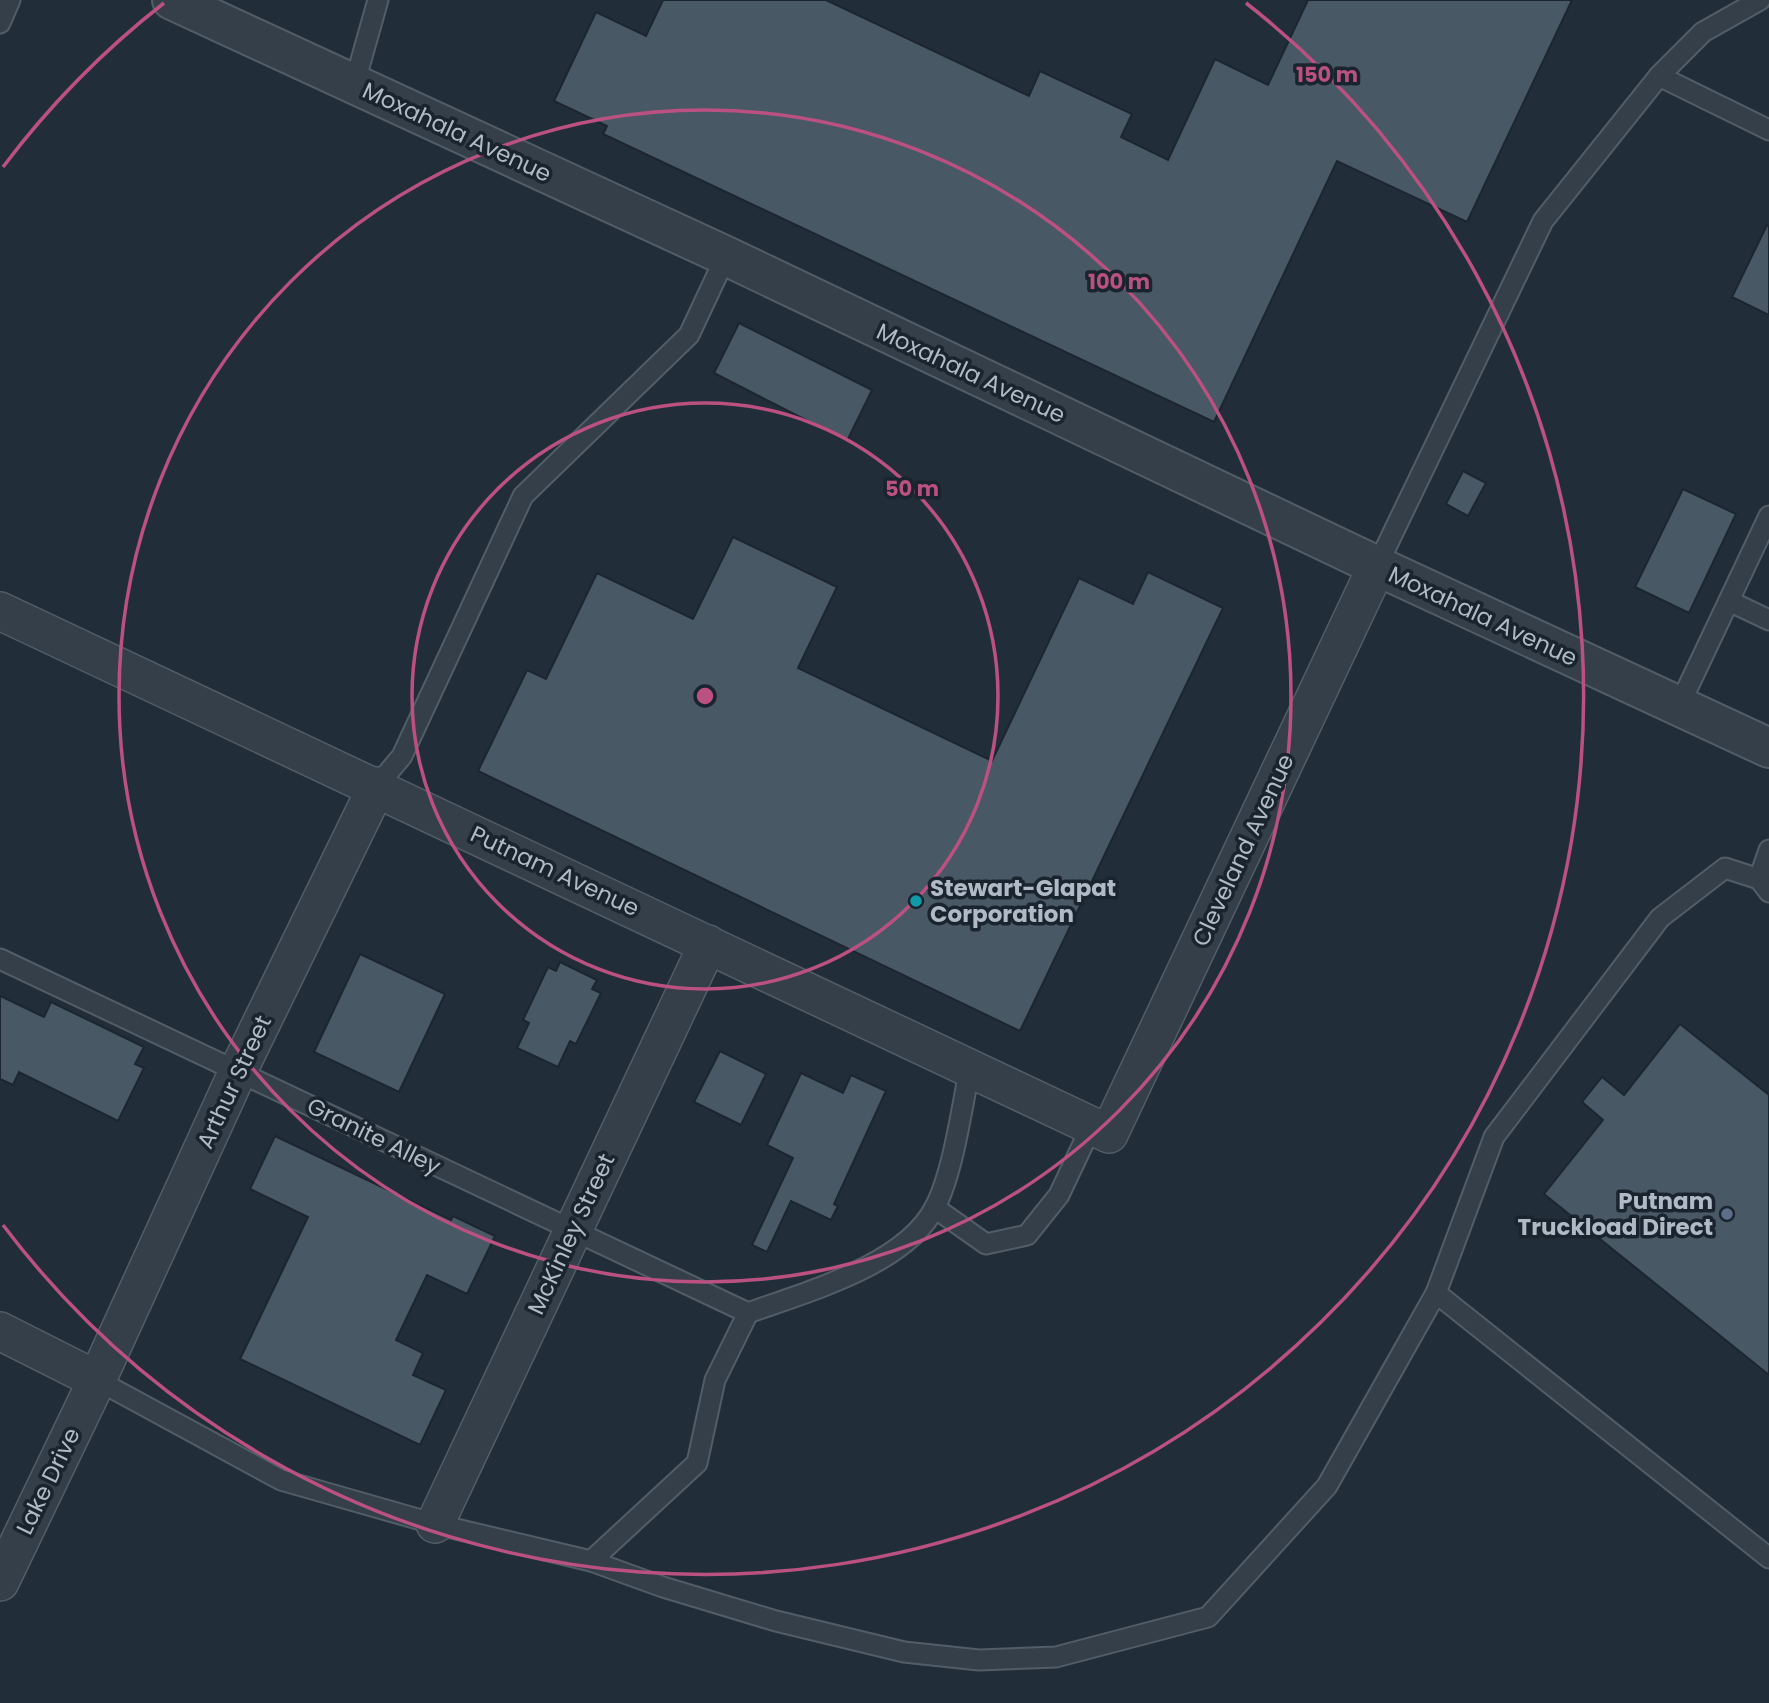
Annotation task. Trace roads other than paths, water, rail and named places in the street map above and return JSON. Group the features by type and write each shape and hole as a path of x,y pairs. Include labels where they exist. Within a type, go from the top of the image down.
{"street":[{"name":"Moxahala Avenue","path":"172,0 726,256 1678,708 1769,748"},
{"name":"Cleveland Avenue","path":"1100,1130 1377,566"},
{"name":"Putnam Avenue","path":"0,611 377,786 1100,1130"},
{"name":"Arthur Street","path":"97,1380 238,1071 377,786"},
{"name":"McKinley Street","path":"435,1524 708,944"},
{"path":"0,1331 97,1380"},
{"name":"Lake Drive","path":"0,1582 97,1380"}],"lane":[{"path":"0,23 10,0"},
{"path":"354,85 379,0"},
{"path":"1377,566 1543,221 1659,76 1703,32 1760,0"},
{"path":"1659,76 1769,130"},
{"path":"377,786 402,756 523,496 689,335 726,256"},
{"path":"1678,708 1769,516"},
{"path":"1729,601 1769,620"},
{"path":"97,1380 281,1480 435,1524 591,1561 663,1587 776,1621 904,1652 979,1660 1056,1657 1208,1617 1326,1486 1436,1293 1493,1137 1660,918 1725,868 1764,885 1769,850"},
{"name":"Granite Alley","path":"0,959 748,1313"},
{"path":"591,1561 697,1463 715,1380 748,1313 853,1274 898,1250 935,1208 953,1150 970,1067"},
{"path":"935,1208 986,1244 1027,1235 1059,1195 1100,1130"},
{"path":"1436,1293 1769,1558"}],"place":[{"name":"Stewart-Glapat Corporation","path":"916,901"},
{"name":"Putnam Truckload Direct","path":"1727,1214"}]}
